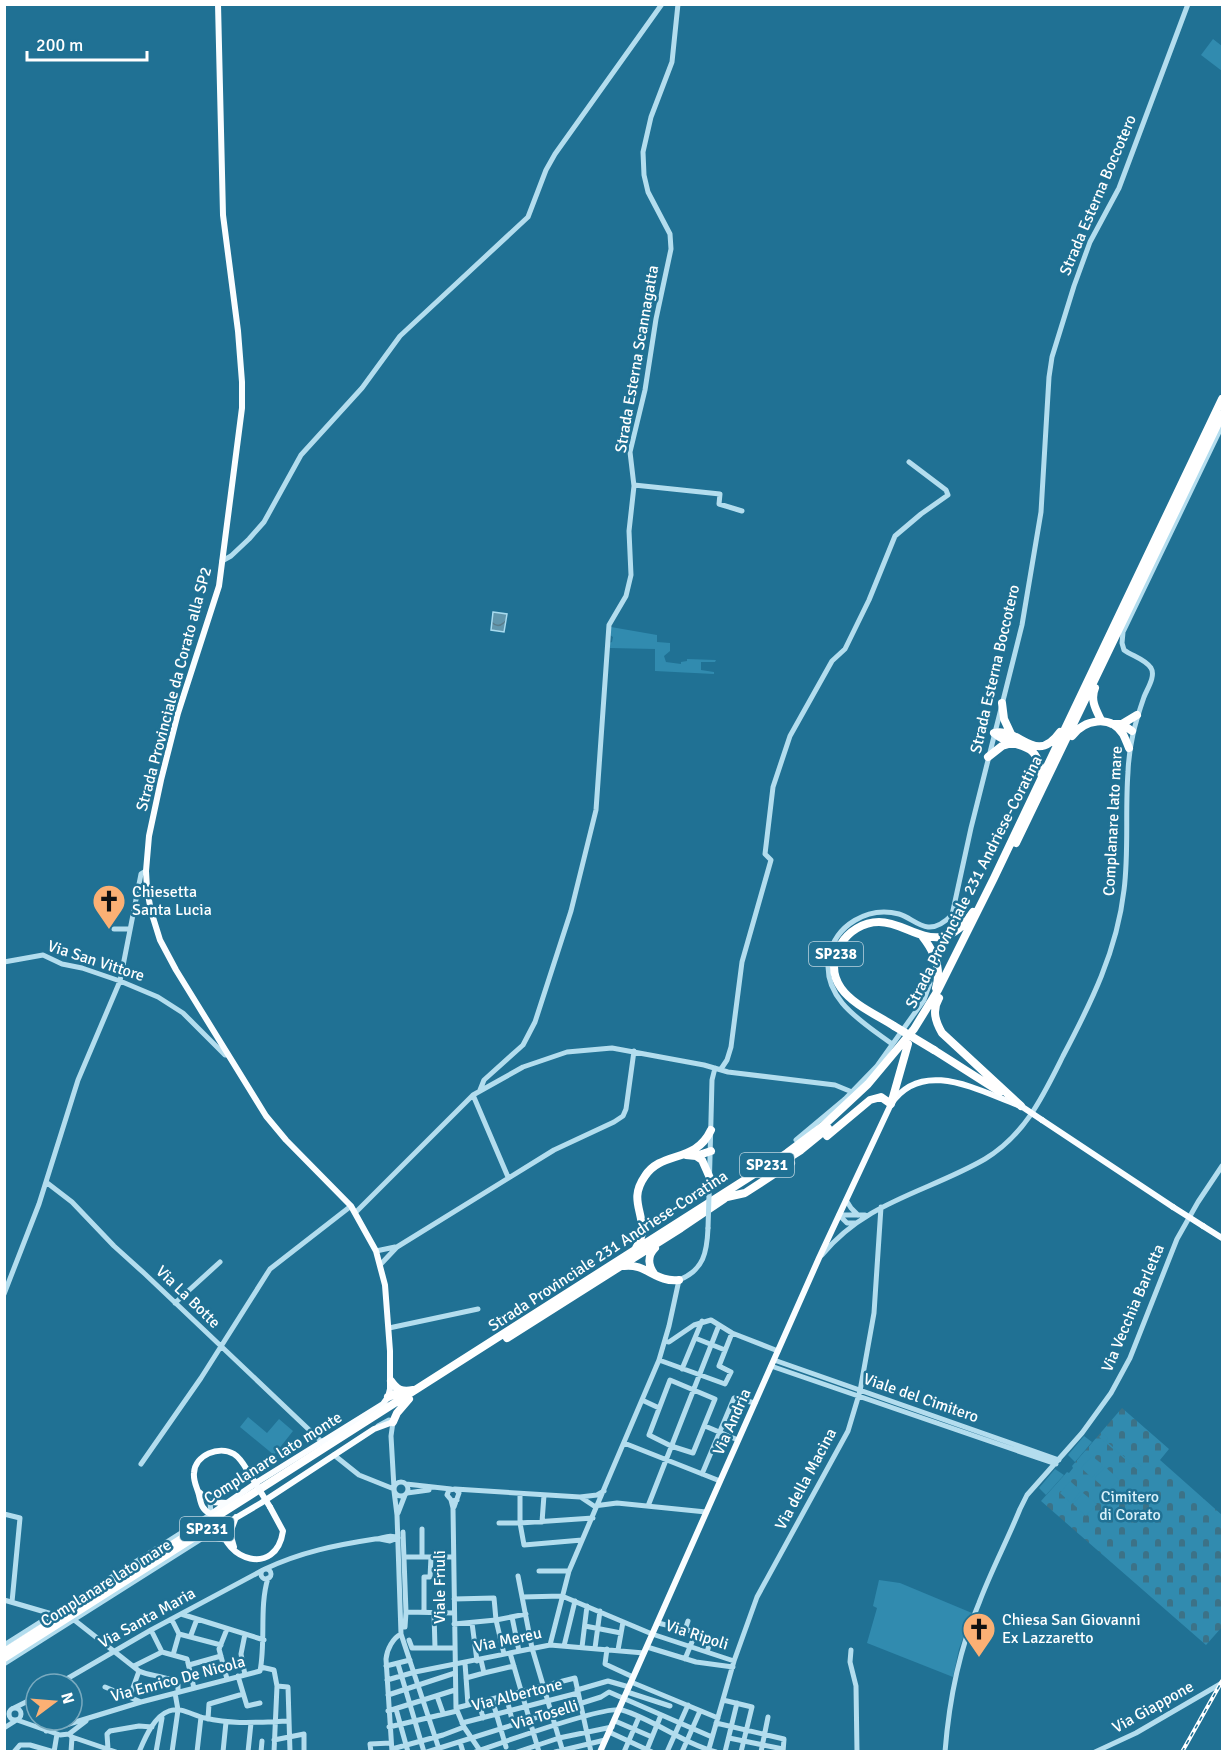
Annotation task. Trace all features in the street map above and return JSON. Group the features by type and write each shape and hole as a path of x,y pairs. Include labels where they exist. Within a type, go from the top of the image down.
{"highway":[{"name":"Strada Provinciale 231 Andriese-Coratina","path":"4,1658 620,1267 787,1153 823,1126 874,1078 917,1024 938,990 1045,779 1074,711 1222,399"},
{"name":"Strada Provinciale 231 Andriese-Coratina","path":"4,1652 636,1250 727,1197 801,1150 875,1084 924,1023 945,984 1105,661 1222,415"},
{"path":"1101,720 1093,706 1093,692 1106,667 1105,661"},
{"path":"1002,703 1004,719 1011,734"},
{"path":"994,733 1000,731 1011,734 1028,745 1042,746 1055,738 1066,719 1074,711"},
{"path":"1122,728 1137,715"},
{"path":"1045,779 1076,730 1086,723 1101,720 1132,731"},
{"path":"1122,728 1129,748"},
{"path":"994,733 1003,740 1030,749 1039,762 1045,779"},
{"path":"988,757 1002,746 1016,743"},
{"path":"921,935 945,936 963,926 973,914 990,878 1002,860"},
{"name":"SP238","path":"921,935 898,925 873,922 857,927 837,951 835,976 841,988 864,1008 1021,1106"},
{"path":"917,1024 917,1018 935,989 938,974 932,951 921,935"},
{"path":"945,984 935,1004 934,1012 942,1033 1021,1106"},
{"path":"727,1197 745,1193 759,1184 823,1139 870,1100 881,1097 891,1104 908,1044"},
{"path":"698,1152 711,1130"},
{"path":"636,1250 641,1236 637,1198 646,1175 653,1167 663,1162 684,1155 711,1151"},
{"path":"698,1152 710,1178"},
{"path":"641,1222 648,1229 656,1232 678,1226 680,1231 651,1251 650,1266 655,1275"},
{"path":"620,1267 637,1266 665,1280 679,1280"},
{"path":"391,1381 401,1391"},
{"path":"388,1397 401,1391 418,1389"},
{"path":"393,1422 397,1413 409,1399"}],"main road":[{"name":"Strada Provinciale da Corato alla SP2","path":"218,4 224,215 242,382 239,438 219,586 178,714 149,836 146,871 151,912 160,940 176,970 266,1116 286,1140 356,1212 376,1251 385,1284 391,1381"},
{"path":"891,1104 905,1087 916,1082 940,1080 958,1083 1021,1106"},
{"name":"Via Andria","path":"600,1752 819,1258 891,1104"},
{"name":"SP238","path":"1021,1106 1222,1238"},
{"path":"388,1397 391,1381"},
{"name":"Complanare lato monte","path":"211,1514 251,1486 383,1404 388,1397"},
{"name":"Complanare lato mare","path":"222,1526 374,1429 393,1422"},
{"path":"211,1514 202,1507 194,1479 195,1468 200,1459 212,1452 226,1451 232,1453 242,1463 283,1531 279,1548 272,1556 260,1560 247,1558 236,1550 225,1540 222,1526"},
{"path":"198,1492 210,1502 229,1502"},
{"path":"236,1550 230,1533 237,1516"}],"street":[{"path":"222,561 231,556 264,522 301,455 362,388 400,336 528,217 546,170 555,154 662,4"},
{"name":"Strada Esterna Scannagatta","path":"480,1090 484,1080 523,1045 535,1022 571,911 596,810 609,625 626,596 631,575 630,531 634,485 630,452 645,390 656,319 671,249 670,234 648,192 644,175 643,152 651,117 672,62 678,4"},
{"name":"Strada Esterna Boccotero","path":"892,1044 854,1016 835,994 828,964 830,950 835,939 846,926 857,918 886,912 899,914 927,927 936,926 952,915 988,757 1022,625 1041,512 1052,357 1090,242 1123,179 1188,4"},
{"name":"Complanare lato mare","path":"819,1258 855,1222 881,1207 987,1158 1020,1131 1038,1104 1092,1000 1115,936 1124,891 1127,862 1126,791 1129,748 1137,715 1153,675 1151,668 1143,661 1124,650 1123,632 1222,426"},
{"path":"722,1070 731,1047 742,962 771,861 765,854 773,787 787,744 832,661 844,649 895,536 948,495 946,490 909,462"},
{"path":"634,485 720,494 719,504 742,511"},
{"path":"4,1294 46,1182 78,1080 120,981 141,874 146,871"},
{"path":"114,929 130,929"},
{"name":"Via San Vittore","path":"4,962 43,955 62,964 120,981 183,1012 225,1055 228,1055"},
{"path":"796,1140 852,1092 877,1066 924,1000 930,983 923,980"},
{"path":"356,1212 473,1095 523,1067 567,1052 612,1048 634,1051 722,1070 835,1085 852,1092"},
{"path":"380,1264 397,1247 508,1178 554,1150 599,1130 623,1116 626,1110 634,1051"},
{"path":"550,1645 570,1571 659,1360 679,1280 688,1276 701,1264 707,1247 712,1080 715,1068"},
{"path":"473,1095 508,1178"},
{"name":"Via Vecchia Barletta","path":"945,1752 952,1694 962,1651 978,1603 1027,1495 1082,1433 1111,1393 1130,1358 1177,1239 1222,1166"},
{"name":"Via La Botte","path":"46,1182 72,1203 114,1246 323,1443"},
{"path":"846,1200 858,1215"},
{"path":"141,1464 270,1269 351,1206"},
{"name":"Via della Macina","path":"708,1751 733,1664 757,1597 848,1431 859,1394 874,1313 881,1207"},
{"path":"839,1215 867,1215"},
{"path":"839,1215 847,1223 855,1222"},
{"path":"376,1251 397,1247"},
{"path":"176,1303 220,1262"},
{"path":"389,1328 478,1309"},
{"path":"665,1341 669,1342 702,1321 711,1320 732,1333 778,1352"},
{"path":"682,1369 702,1321"},
{"path":"648,1506 719,1324"},
{"path":"659,1360 725,1384 731,1372 719,1366 732,1333"},
{"path":"695,1338 725,1350"},
{"name":"Viale del Cimitero","path":"772,1363 1057,1462"},
{"path":"670,1380 715,1399 693,1453 670,1446 649,1435 659,1408 670,1380"},
{"path":"702,1474 734,1398 755,1403"},
{"path":"642,1400 659,1408"},
{"name":"Complanare lato mare","path":"374,1429 385,1421 393,1422"},
{"path":"393,1422 392,1465 406,1612 405,1627"},
{"path":"384,1426 391,1436"},
{"path":"705,1426 738,1440"},
{"path":"311,1433 312,1449"},
{"path":"624,1443 720,1481"},
{"path":"334,1455 359,1474 394,1489 399,1496 432,1490 454,1497 474,1492"},
{"path":"392,1465 405,1483 406,1494 397,1515"},
{"path":"394,1489 396,1484 405,1483 474,1492 580,1497 599,1504 617,1503 706,1512"},
{"path":"453,1489 454,1497"},
{"name":"Viale Friuli","path":"453,1489 454,1690 456,1709 479,1751"},
{"path":"588,1499 605,1490"},
{"path":"520,1494 520,1523 524,1545 582,1540"},
{"path":"542,1522 544,1495"},
{"path":"588,1499 592,1518"},
{"path":"210,1502 211,1514"},
{"path":"197,1523 202,1507"},
{"path":"4,1514 20,1518 12,1602"},
{"name":"Complanare lato monte","path":"4,1645 211,1514"},
{"path":"499,1523 592,1518"},
{"path":"222,1526 230,1533"},
{"name":"Complanare lato mare","path":"4,1664 222,1526"},
{"path":"398,1527 388,1539 401,1555"},
{"path":"422,1529 422,1557"},
{"path":"404,1532 401,1555 401,1634 440,1750"},
{"path":"205,1537 212,1536 225,1540"},
{"name":"Via Santa Maria","path":"78,1672 151,1630 250,1578 265,1575 291,1558 331,1545 398,1538"},
{"path":"401,1555 453,1557"},
{"path":"424,1612 424,1577 430,1577 431,1557"},
{"path":"538,1571 570,1571"},
{"name":"Via Enrico De Nicola","path":"84,1719 260,1671 264,1640 265,1575"},
{"path":"518,1576 532,1648 562,1750"},
{"path":"522,1597 562,1596"},
{"name":"Via Ripoli","path":"562,1596 652,1634 708,1652 733,1664"},
{"path":"454,1599 494,1598 496,1620 507,1654 514,1666 539,1752"},
{"path":"4,1600 52,1614"},
{"path":"564,1646 575,1601"},
{"path":"582,1647 588,1606"},
{"path":"595,1648 600,1611"},
{"path":"406,1612 454,1612"},
{"path":"434,1613 435,1648"},
{"path":"181,1614 264,1640"},
{"path":"454,1624 496,1620 526,1614"},
{"path":"512,1617 519,1651"},
{"path":"73,1619 148,1676 173,1680 178,1685 176,1693 178,1710 172,1752"},
{"path":"191,1635 197,1619"},
{"path":"172,1620 179,1634 173,1655"},
{"path":"685,1630 688,1621"},
{"path":"618,1650 623,1622"},
{"path":"472,1623 479,1660 484,1673"},
{"path":"658,1623 704,1634"},
{"path":"585,1626 621,1633"},
{"path":"227,1629 219,1649 227,1679"},
{"path":"673,1641 678,1629"},
{"path":"151,1630 162,1652"},
{"path":"685,1659 696,1632"},
{"path":"179,1634 191,1635 221,1645"},
{"path":"245,1634 241,1654 243,1694 247,1706 260,1703"},
{"path":"391,1748 387,1653 395,1638 401,1634"},
{"path":"409,1640 412,1648 454,1648"},
{"path":"708,1652 710,1642"},
{"name":"Via Mereu","path":"387,1680 415,1672 550,1645 645,1650 685,1659 733,1664"},
{"path":"607,1649 605,1664 629,1687 664,1715 712,1737"},
{"path":"851,1650 850,1662 856,1686 857,1752"},
{"path":"130,1696 137,1668 162,1652 187,1659 194,1688"},
{"path":"189,1665 221,1656"},
{"path":"386,1666 410,1660"},
{"path":"465,1663 468,1705"},
{"path":"398,1664 426,1752 440,1750 529,1718 629,1687 674,1699 731,1727 784,1739 783,1750 762,1748 729,1738"},
{"path":"261,1666 274,1670 277,1686 274,1752"},
{"path":"466,1678 514,1666"},
{"path":"388,1695 454,1673"},
{"path":"389,1727 575,1678 591,1752"},
{"path":"609,1692 613,1681 670,1706"},
{"name":"Via Albertone","path":"370,1752 370,1744 391,1748 406,1745 436,1737 483,1718 613,1681"},
{"name":"Via Giappone","path":"1095,1752 1136,1733 1222,1683"},
{"path":"277,1686 288,1687 290,1752"},
{"path":"105,1687 141,1702"},
{"path":"388,1711 454,1690"},
{"path":"197,1752 210,1704 243,1694"},
{"path":"506,1695 513,1724"},
{"path":"437,1696 443,1713"},
{"path":"492,1699 505,1744"},
{"path":"612,1726 628,1741 648,1751 657,1726 674,1699"},
{"path":"723,1700 752,1707 741,1752"},
{"path":"479,1702 483,1718"},
{"path":"725,1752 737,1703"},
{"path":"4,1715 24,1704"},
{"path":"667,1752 688,1705"},
{"path":"11,1709 18,1709 18,1718"},
{"path":"11,1709 10,1718 18,1718 24,1721"},
{"path":"396,1709 408,1752"},
{"path":"619,1709 708,1751 716,1752"},
{"name":"Via Toselli","path":"479,1751 603,1711 619,1709"},
{"path":"4,1728 18,1718 24,1710"},
{"path":"139,1752 152,1727 168,1711 178,1710 226,1722 289,1721"},
{"path":"682,1752 700,1711"},
{"path":"156,1752 162,1716"},
{"name":"Via Enrico De Nicola","path":"71,1735 93,1717"},
{"path":"624,1752 639,1717"},
{"path":"762,1748 768,1717"},
{"path":"223,1752 226,1722"},
{"path":"248,1752 251,1723"},
{"path":"108,1749 106,1734 110,1731 139,1726 152,1727"},
{"path":"520,1751 559,1738 612,1726 634,1729 652,1737"},
{"path":"50,1732 71,1735 98,1749 116,1752"},
{"path":"14,1752 20,1745 30,1745 54,1752 57,1734"},
{"path":"274,1740 304,1734 304,1752"},
{"path":"71,1735 71,1752"},
{"path":"555,1752 605,1740"},
{"path":"261,1752 262,1742"},
{"path":"460,1742 463,1752"}],"green space":[{"path":"1213,39 1222,46 1222,71 1201,55"},
{"path":"611,627 657,635 657,642 670,643 670,651 664,656 666,662 681,664 687,659 716,660 715,662 701,662 701,670 714,672 714,674 655,671 655,649 610,648 609,643 612,642 613,637 610,635"},
{"name":"Cimitero di Corato","path":"1122,1408 1169,1449 1160,1460 1222,1515 1222,1627 1206,1645 1041,1501 1067,1472 1069,1473 1072,1466"},
{"path":"248,1417 267,1433 279,1419 293,1431 274,1455 240,1427"},
{"path":"1103,1433 1108,1438 1106,1441 1134,1465 1137,1463 1142,1467 1139,1471 1099,1437"},
{"path":"1084,1436 1092,1442 1075,1462 1068,1455"},
{"path":"1092,1456 1103,1465 1092,1478 1081,1468"},
{"path":"1105,1467 1119,1479 1108,1491 1094,1479"},
{"path":"1055,1469 1064,1475 1046,1495 1039,1488"},
{"path":"1070,1481 1081,1491 1071,1503 1060,1493"},
{"path":"1083,1493 1097,1504 1086,1516 1073,1504"},
{"path":"879,1580 900,1583 972,1613 959,1649 953,1677 867,1643 877,1608 873,1606"}],"water":[{"path":"493,612 507,614 504,632 491,630"}],"railway":[{"path":"1182,1752 1222,1681"}],"place":[{"name":"Chiesetta Santa Lucia","path":"109,930"},
{"name":"Chiesa San Giovanni Ex Lazzaretto","path":"979,1658"}]}
